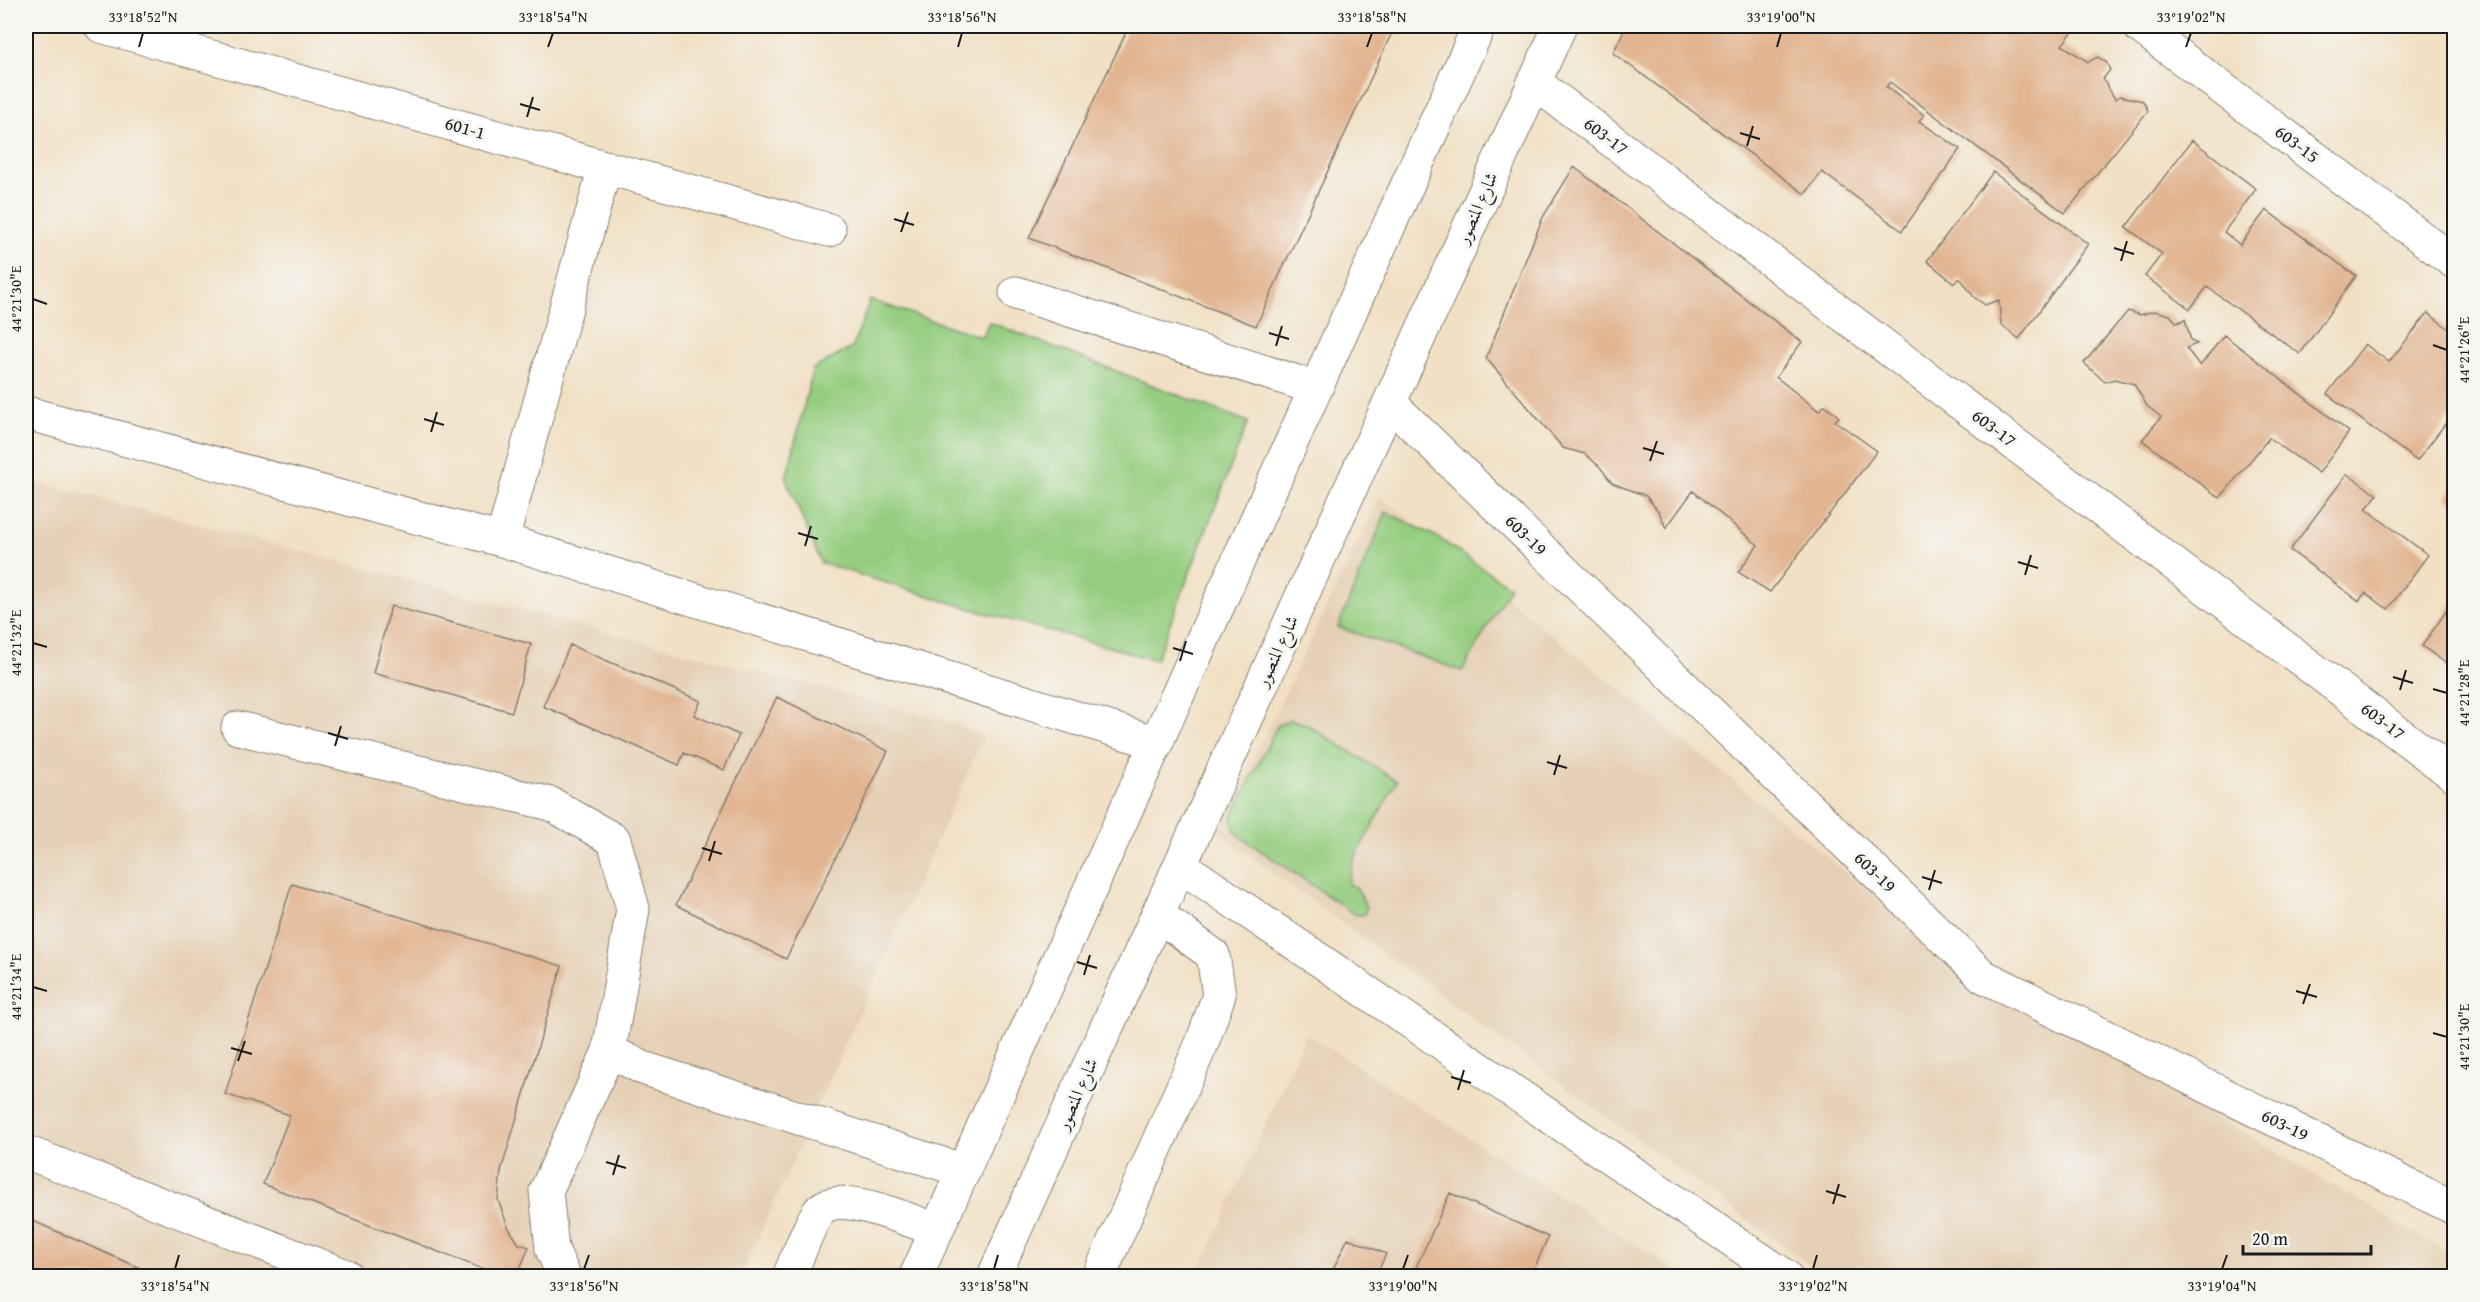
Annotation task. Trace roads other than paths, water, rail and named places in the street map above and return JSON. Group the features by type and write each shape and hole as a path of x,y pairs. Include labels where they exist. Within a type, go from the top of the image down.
{"street":[{"name":"601-1","path":"101,26 829,230"},
{"path":"916,1276 1479,26"},
{"name":"شارع المنصور","path":"994,1276 1560,26"},
{"name":"603-15","path":"2139,26 2454,262"},
{"name":"603-17","path":"1534,82 2454,775"},
{"path":"502,540 605,167"},
{"path":"1016,293 1316,388"},
{"name":"603-19","path":"1390,403 1983,976 2454,1208"},
{"path":"26,413 502,540 1157,743"},
{"path":"238,728 551,804 614,840 633,909 609,1051 546,1191 552,1249 564,1276"},
{"path":"1181,866 1785,1276"},
{"path":"1099,1276 1202,1042 1219,995 1213,955 1158,915"},
{"path":"609,1051 643,1068 964,1171"},
{"path":"26,1152 346,1276"},
{"path":"789,1276 820,1209 832,1203 851,1202 937,1230"}]}
